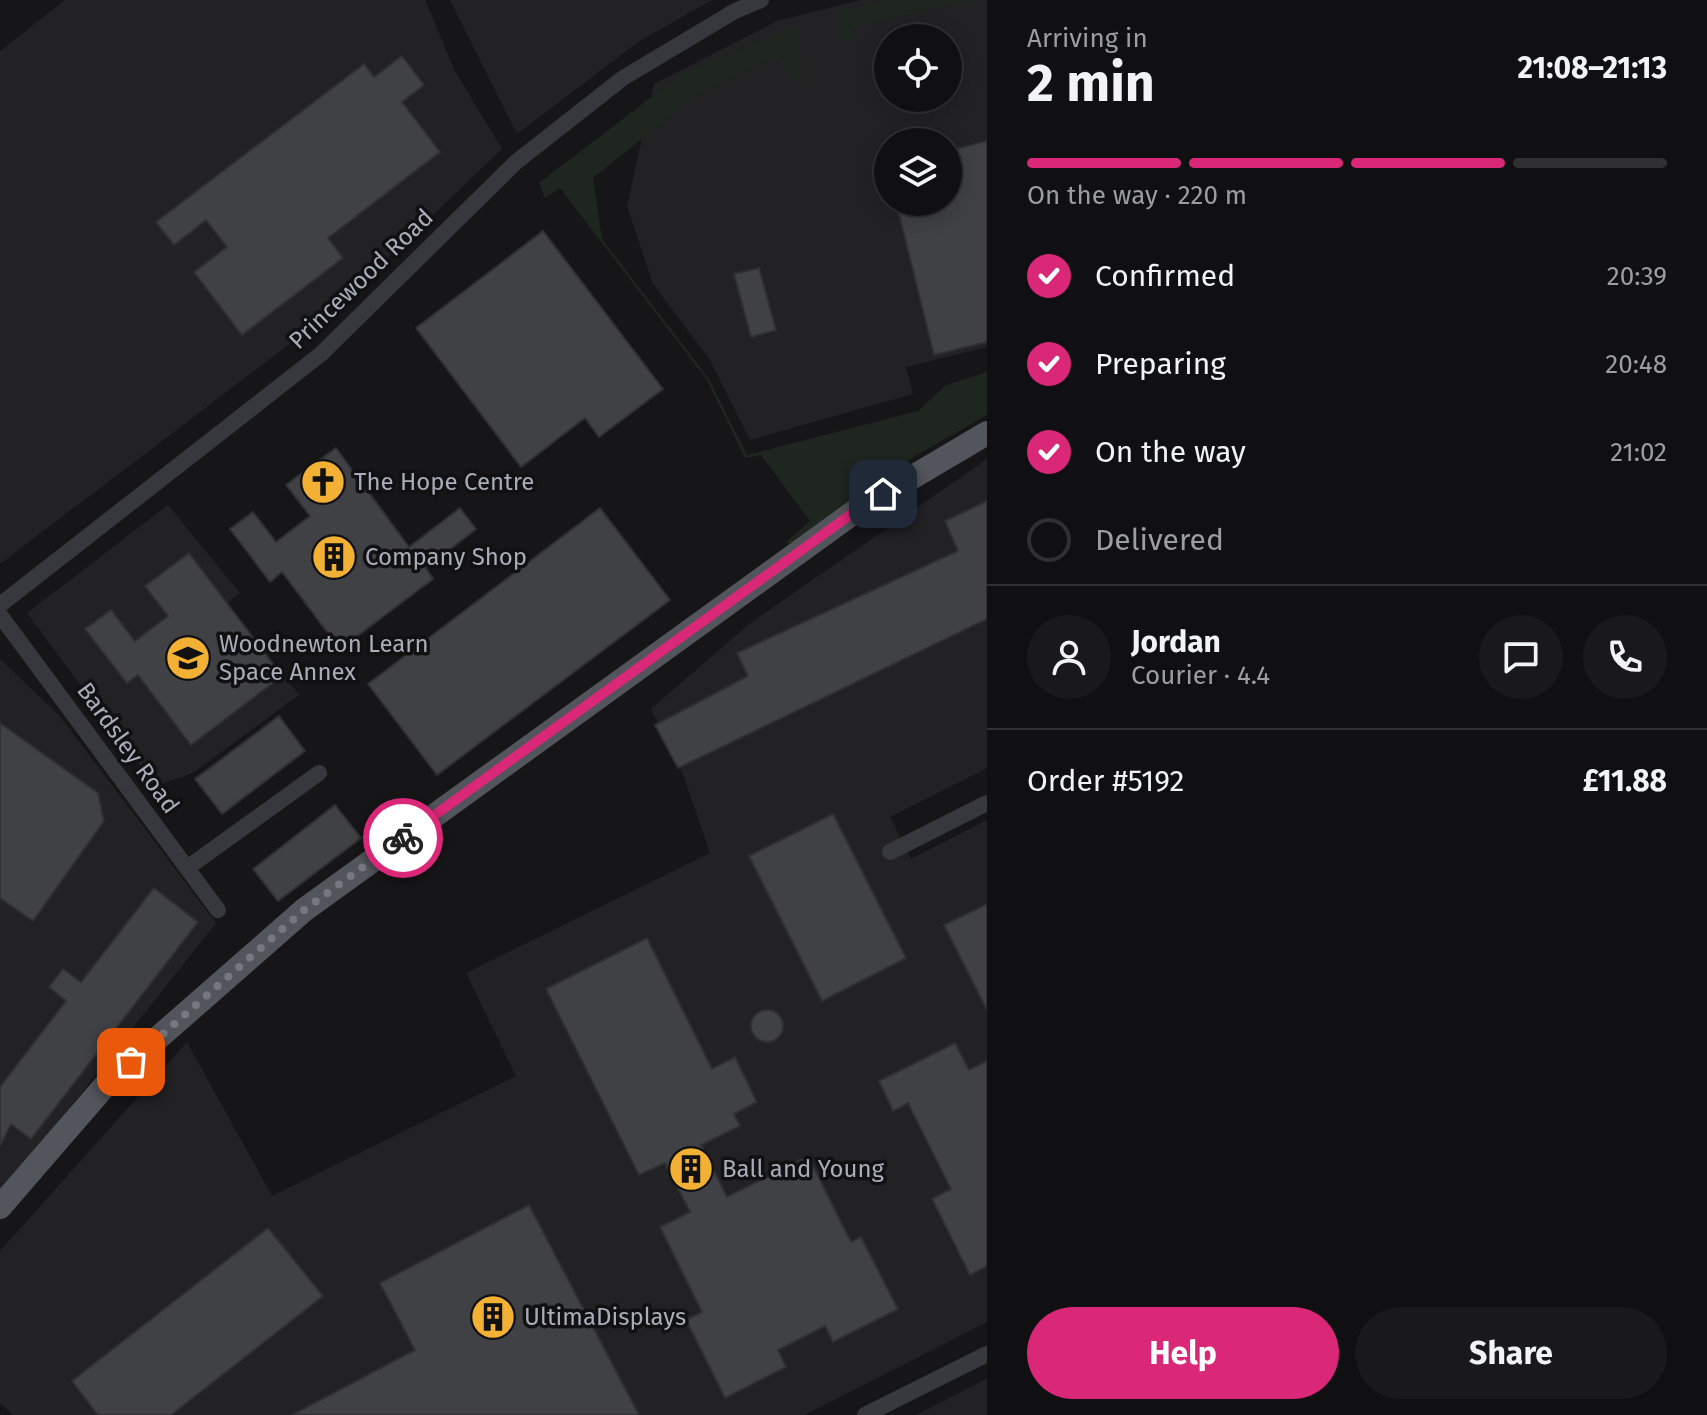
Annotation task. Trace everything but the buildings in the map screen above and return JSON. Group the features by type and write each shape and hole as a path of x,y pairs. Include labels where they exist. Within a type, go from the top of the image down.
{"main road":[{"path":"0,1207 109,1081 304,910 857,510 987,433"}],"street":[{"name":"Princewood Road","path":"0,605 321,354 516,162 623,78 735,11 761,0"},
{"name":"Bardsley Road","path":"0,615 218,910"},
{"path":"187,868 319,773"},
{"path":"890,852 987,803"},
{"path":"865,1415 987,1354"}],"shaded area":[{"path":"65,0 425,0 455,71 502,149 329,314 0,564 0,51"},
{"path":"450,0 712,0 638,42 517,134"},
{"path":"861,0 987,0 987,347 906,367 913,394 750,440 710,360 653,284 627,206 654,84 777,21"},
{"path":"887,0 974,0 852,28 855,41 843,41 841,10"},
{"path":"795,26 799,29 803,86 774,58 690,100 593,178 602,239 709,379 747,455 918,411 946,385 987,372 987,415 917,455 791,544 786,542 810,521 761,455 745,458 707,380 560,188 545,198 539,183 683,73"},
{"path":"987,459 987,768 890,817 911,859 987,820 987,1322 805,1415 13,1415 0,1403 0,1251 187,1042 272,1196 516,1076 466,973 710,853 682,772 651,709 749,624"},
{"path":"168,505 240,593 227,603 299,695 193,773 155,786 27,613"},
{"path":"0,659 59,715 216,923 32,1155 0,1189"},
{"path":"987,1378 987,1415 916,1415 963,1391"}],"way so far":[{"path":"131,1062 304,910 403,838"}],"place":[{"name":"The Hope Centre","path":"323,482"},
{"name":"Company Shop","path":"334,557"},
{"name":"Woodnewton Learn Space Annex","path":"188,658"},
{"name":"Ball and Young","path":"691,1169"},
{"name":"UltimaDisplays","path":"493,1317"}],"route":[{"path":"403,838 883,494"}]}
